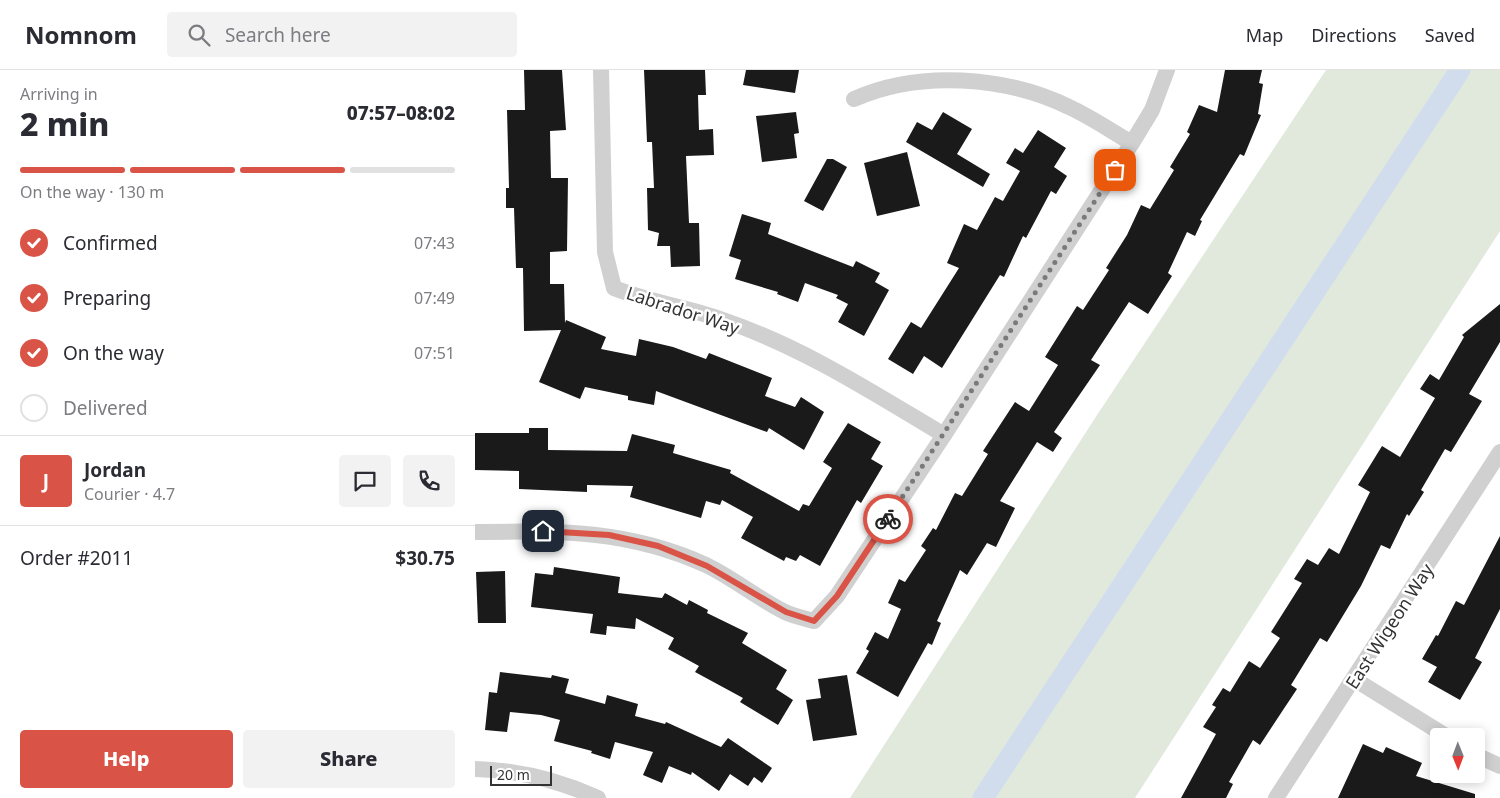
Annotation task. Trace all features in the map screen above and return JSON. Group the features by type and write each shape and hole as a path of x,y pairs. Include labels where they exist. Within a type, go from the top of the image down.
{"street":[{"name":"Labrador Way","path":"601,70 605,252 615,288 642,299 721,319 797,350 871,391 944,435"},
{"path":"475,532 543,531 609,535 658,546 707,566 786,612 814,621 837,596 944,435 1132,143 1152,110 1167,70"},
{"path":"854,99 875,88 912,80 972,80 1025,89 1069,107 1132,143"},
{"name":"East Wigeon Way","path":"1276,798 1500,452"},
{"path":"1354,679 1433,728"},
{"path":"1485,759 1500,766"},
{"path":"475,769 529,776 578,789 597,798"}],"shaded area":[{"path":"1326,70 1500,70 1500,231 1135,798 850,798 1099,412"}],"building":[{"path":"524,70 562,70 566,130 550,131 551,178 568,178 567,251 550,252 550,284 564,284 565,323 566,320 606,337 601,349 636,356 639,339 673,347 706,359 709,353 772,378 765,396 795,407 801,397 824,412 804,450 769,428 767,432 656,391 654,405 628,400 628,396 585,387 580,399 539,382 561,330 524,331 523,268 516,268 514,208 506,208 506,188 509,188 507,110 525,110"},
{"path":"644,70 705,70 706,95 698,95 699,130 713,129 714,155 686,156 689,223 699,223 700,266 671,267 670,246 657,246 659,233 648,230 647,188 654,188 652,142 647,142"},
{"path":"746,70 799,70 795,93 743,85"},
{"path":"1225,70 1262,70 1259,83 1263,84 1258,114 1261,115 1244,156 1240,154 1200,220 1202,221 1195,236 1187,232 1168,273 1172,276 1148,314 1129,302 1091,360 1100,365 1054,432 1062,438 1053,452 1037,442 1000,501 1015,508 996,547 987,543 967,575 960,570 937,621 941,623 932,645 928,643 898,697 856,673 869,651 866,649 875,632 888,639 901,609 888,603 899,579 905,582 926,550 921,546 933,528 936,530 955,493 962,496 988,454 983,451 1015,402 1029,411 1058,365 1045,357 1077,306 1083,310 1109,270 1106,268 1127,235 1141,205 1150,209 1174,170 1170,167 1190,134 1187,132 1199,105 1217,112"},
{"path":"796,112 799,133 794,134 797,158 762,162 756,116"},
{"path":"943,112 972,129 957,154 990,174 983,187 906,142 917,122 932,130"},
{"path":"1038,130 1066,148 1054,167 1067,176 1056,194 1051,191 1026,238 1023,236 1004,277 1000,275 942,368 924,356 913,374 888,359 911,322 921,328 959,268 947,263 964,224 977,230 995,197 1003,201 1020,171 1006,163 1015,148 1023,153"},
{"path":"907,152 920,206 877,216 864,163"},
{"path":"827,159 833,159 847,167 823,211 804,201"},
{"path":"742,214 771,223 768,234 853,267 856,261 880,273 875,282 889,290 864,336 838,322 848,304 836,298 838,295 805,283 798,302 777,294 778,292 735,279 741,260 729,256"},
{"path":"1500,304 1500,342 1469,394 1482,401 1451,452 1445,449 1421,490 1424,492 1409,516 1407,514 1390,549 1381,545 1361,586 1327,642 1320,638 1291,685 1297,689 1260,745 1253,740 1229,782 1233,784 1226,798 1181,798 1216,734 1203,727 1216,707 1212,705 1223,688 1230,692 1249,661 1260,668 1280,638 1271,632 1302,583 1294,579 1307,559 1318,565 1329,548 1339,554 1370,492 1358,485 1382,446 1400,457 1435,398 1420,389 1430,374 1439,380 1464,337 1462,335"},
{"path":"848,423 881,442 871,459 883,466 861,503 857,500 820,566 800,555 796,561 786,557 784,561 741,538 753,517 722,500 720,505 706,501 701,518 630,497 633,486 587,485 587,492 519,489 519,471 475,470 475,433 529,433 529,428 548,428 548,450 627,451 632,434 675,445 673,453 731,470 730,473 799,511 803,504 809,506 832,468 823,462"},
{"path":"1500,536 1500,609 1475,658 1482,662 1460,700 1428,682 1437,667 1422,659 1436,635 1438,636 1456,601 1464,605"},
{"path":"554,567 620,577 618,593 662,598 665,593 687,605 689,600 708,610 707,613 748,633 742,643 787,670 776,689 793,700 778,725 740,702 743,698 695,672 699,666 668,649 674,638 636,618 635,629 607,626 606,635 590,633 593,614 531,607 535,573 553,575"},
{"path":"505,571 506,623 478,623 476,572"},
{"path":"500,672 551,678 552,675 569,679 565,693 605,704 607,695 638,704 635,716 665,724 666,722 721,747 728,738 772,768 762,783 754,777 748,786 730,774 719,791 692,772 691,775 669,766 662,783 643,775 653,752 615,742 610,759 591,753 592,751 554,741 560,720 541,715 510,712 507,732 485,730 489,692 497,693"},
{"path":"847,675 857,735 813,741 806,700 821,698 818,679"},
{"path":"1363,744 1383,753 1386,747 1422,763 1416,776 1430,780 1430,783 1439,783 1475,794 1475,798 1338,798"}],"waterway":[{"path":"983,798 1460,70"}],"way so far":[{"path":"888,519 1115,170"}],"route":[{"path":"543,531 609,535 658,546 707,566 786,612 814,621 837,596 888,519"}]}
